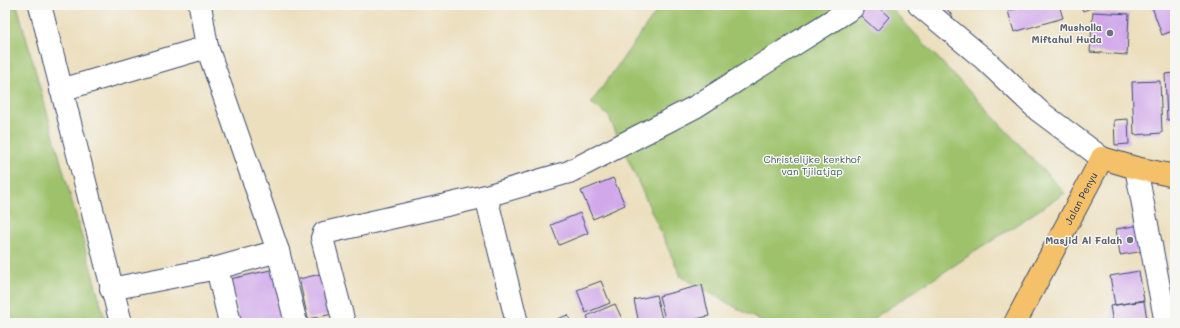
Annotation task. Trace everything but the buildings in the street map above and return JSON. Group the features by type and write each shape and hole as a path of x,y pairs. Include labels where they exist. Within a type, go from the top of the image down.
{"main road":[{"path":"1102,158 1136,168 1175,176"},
{"name":"Jalan Penyu","path":"1015,323 1102,158"}],"street":[{"path":"40,5 111,289 121,323"},
{"path":"200,5 207,47 278,251 296,323"},
{"path":"925,7 1039,111 1102,158"},
{"path":"344,323 322,235 486,196 569,172 695,107 852,8"},
{"path":"61,90 207,47"},
{"path":"1136,168 1166,323"},
{"path":"486,196 517,323"},
{"path":"111,289 217,268 278,251"},
{"path":"217,268 230,323"}],"green space":[{"path":"5,5 17,5 106,323 5,323"},
{"name":"Christelijke kerkhof van Tjilatjap","path":"661,5 888,5 1065,193 866,323 764,323 681,277 608,115 591,103"}],"place":[{"name":"Musholla Miftahul Huda","path":"1110,33"},
{"name":"Masjid Al Falah","path":"1130,240"}]}
